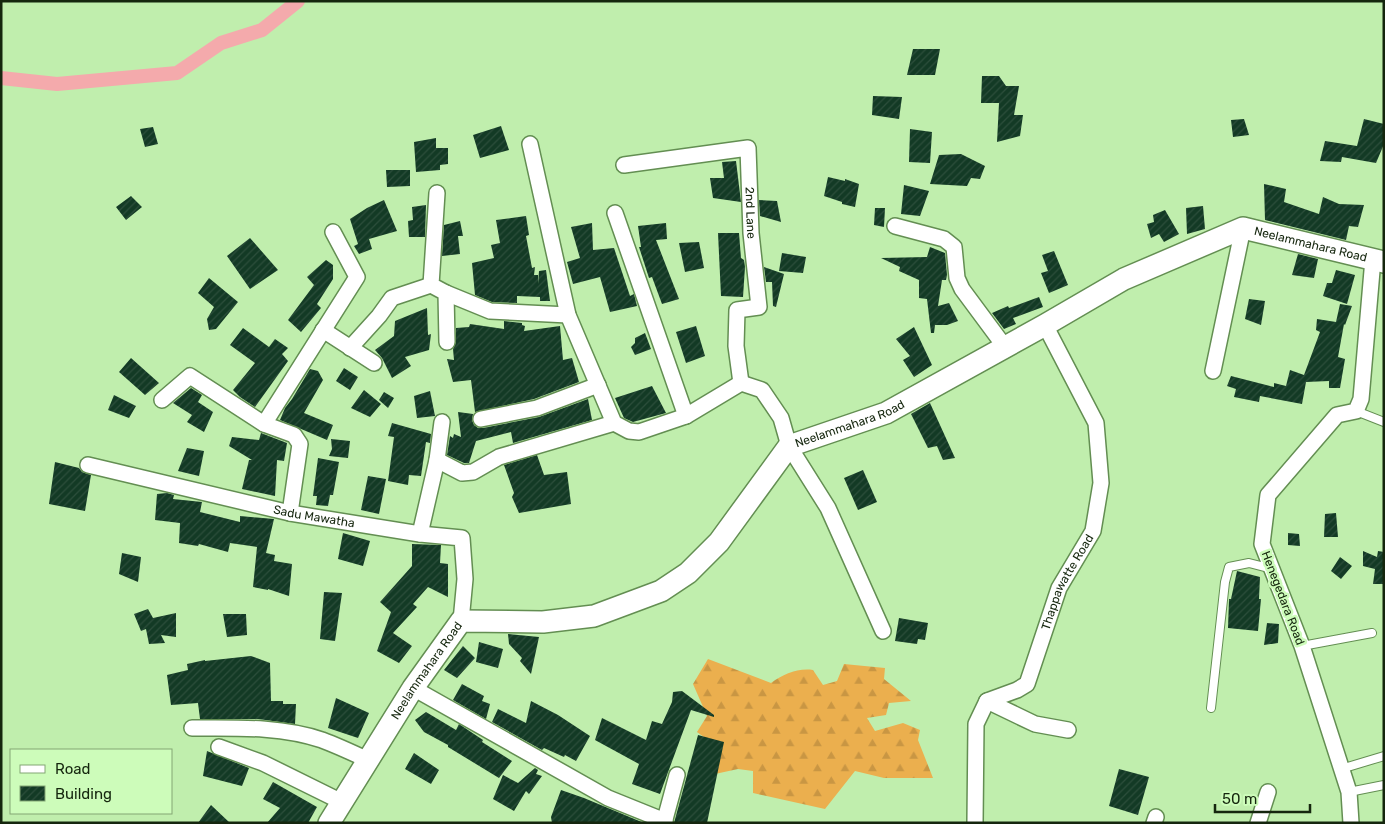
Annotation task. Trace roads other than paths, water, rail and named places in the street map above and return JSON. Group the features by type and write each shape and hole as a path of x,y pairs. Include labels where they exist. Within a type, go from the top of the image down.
{"street":[{"path":"530,144 568,315 614,423 629,431 640,432 686,416 741,383 762,390 781,418 789,446 828,508 883,630"},
{"name":"2nd Lane","path":"624,165 748,148 751,233 759,307 737,310 736,346 741,383"},
{"path":"431,285 437,193"},
{"path":"615,213 686,416"},
{"path":"895,226 944,239 954,247 957,278 962,289 1005,347"},
{"path":"1214,371 1243,228"},
{"name":"Neelammahara Road","path":"329,823 413,688 461,621 543,622 594,616 661,592 688,572 719,542 789,446 886,413 1124,279 1243,228 1378,260"},
{"path":"264,424 358,277 333,232"},
{"path":"1356,411 1360,400 1378,260"},
{"path":"350,348 380,316 392,298 431,285 490,311 568,315"},
{"path":"446,293 447,342"},
{"name":"Thappawatte Road","path":"987,702 1027,684 1059,588 1093,531 1101,483 1096,423 1045,325"},
{"path":"323,330 374,363"},
{"path":"162,400 190,376 264,424 294,436 300,444 290,513"},
{"path":"481,419 537,408 598,385"},
{"name":"Henegedara Road","path":"1351,823 1349,792 1302,646 1262,544 1268,495 1338,415 1356,411"},
{"path":"420,534 437,460 442,422"},
{"path":"437,460 462,474 473,472 499,457 614,423"},
{"name":"Sadu Mawatha","path":"88,465 290,513 420,534 462,538 465,579 461,621"},
{"path":"413,688 608,798 664,822 677,775"},
{"path":"975,823 976,724 987,702 1035,724 1068,730"},
{"path":"192,728 244,728 290,733 322,740 368,760"},
{"path":"219,747 263,763 342,802"},
{"path":"1258,823 1268,792"}],"lane":[{"path":"1356,411 1384,422"},
{"path":"1211,708 1225,582 1229,567 1249,563 1272,569"},
{"path":"1302,646 1372,633"},
{"path":"1341,769 1384,756"},
{"path":"1349,792 1384,785"}],"waterway":[{"path":"1,78 57,84 177,73 221,43 262,30 298,1"}]}
